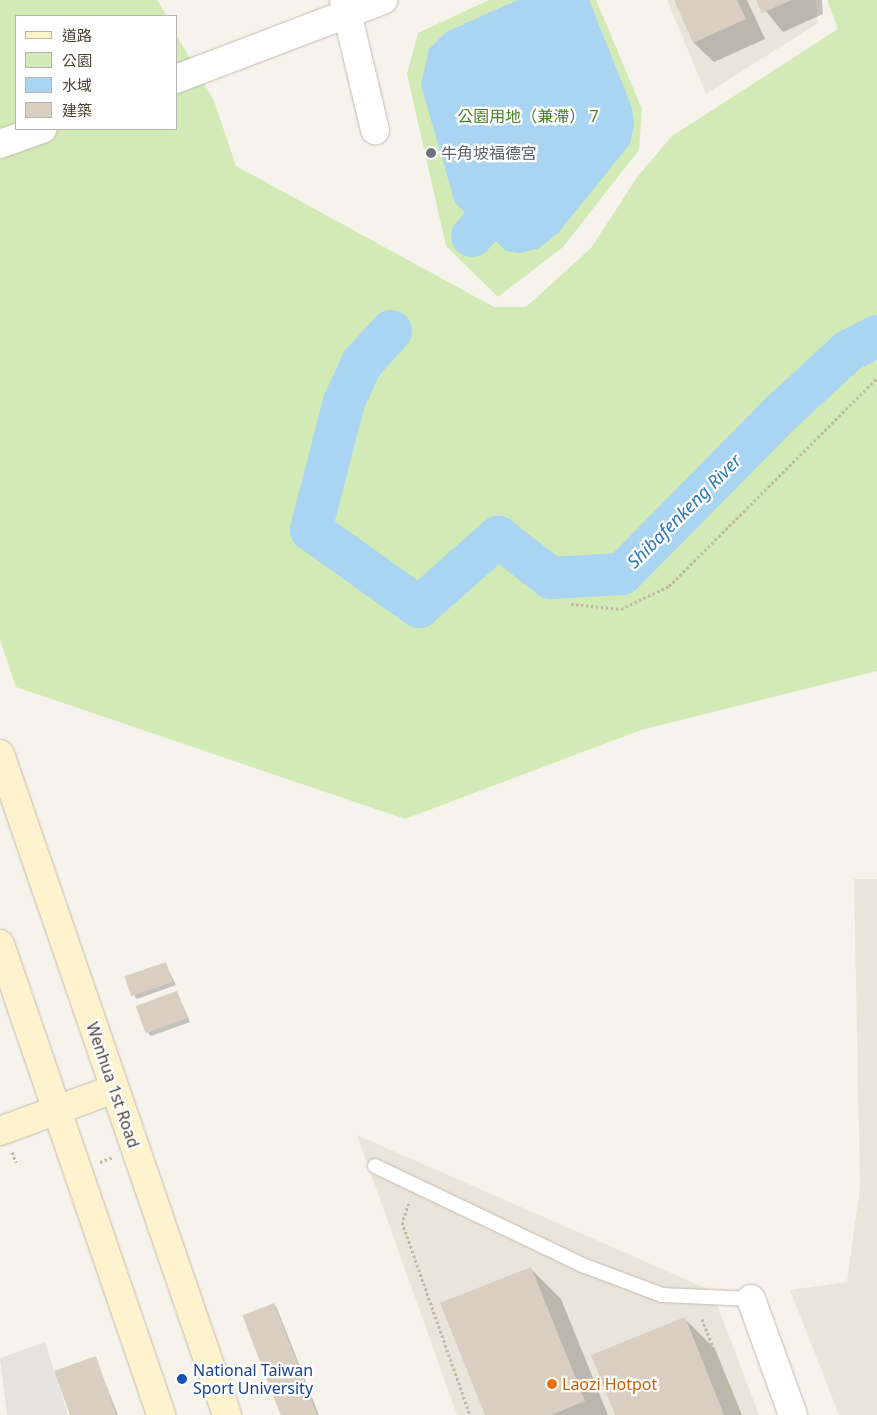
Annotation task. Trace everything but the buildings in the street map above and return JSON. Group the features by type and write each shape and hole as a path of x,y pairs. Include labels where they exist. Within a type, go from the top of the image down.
{"street":[{"path":"178,79 237,57 347,7 383,0"},
{"path":"347,7 375,130"},
{"path":"0,144 39,130"},
{"name":"Wenhua 1st Road","path":"0,754 227,1415"},
{"path":"0,944 160,1415"},
{"path":"0,1131 114,1089"},
{"path":"751,1299 793,1415"}],"lane":[{"path":"375,1166 585,1266 662,1295 751,1299"}],"path":[{"path":"571,604 621,609 669,586 877,378"},
{"path":"414,1186 402,1222 470,1415"},
{"path":"702,1319 739,1415"}],"shaded area":[{"path":"667,0 816,0 818,23 706,94"},
{"path":"854,879 877,879 877,1415 839,1415 790,1290 847,1282 860,1187"},
{"path":"357,1135 712,1291 759,1415 457,1415"},
{"path":"45,1342 68,1415 7,1415 0,1358"}],"green space":[{"path":"0,0 157,0 166,15 15,15 15,130 178,130 178,38 214,101 236,166 494,307 526,307 591,248 638,176 672,136 838,29 827,0 877,0 877,671 641,730 405,819 16,687 0,640"},
{"name":"公園用地（兼滯） 7","path":"489,0 596,0 642,109 639,150 563,247 498,297 446,246 407,74 418,33"}],"water":[{"name":"公園用地（兼滯） 7","path":"518,0 589,0 632,108 634,125 630,144 558,233 538,249 519,253 506,251 455,203 421,85 429,49 446,32"}],"waterway":[{"name":"Shibafenkeng River","path":"472,236 480,227"},
{"name":"Shibafenkeng River","path":"391,331 362,363 344,402 311,530 419,607 498,537 551,578 622,574 783,411 848,351 877,336"}],"place":[{"name":"牛角坡福德宮","path":"431,153"},
{"name":"National Taiwan Sport University","path":"182,1379"},
{"name":"Laozi Hotpot","path":"552,1384"}]}
